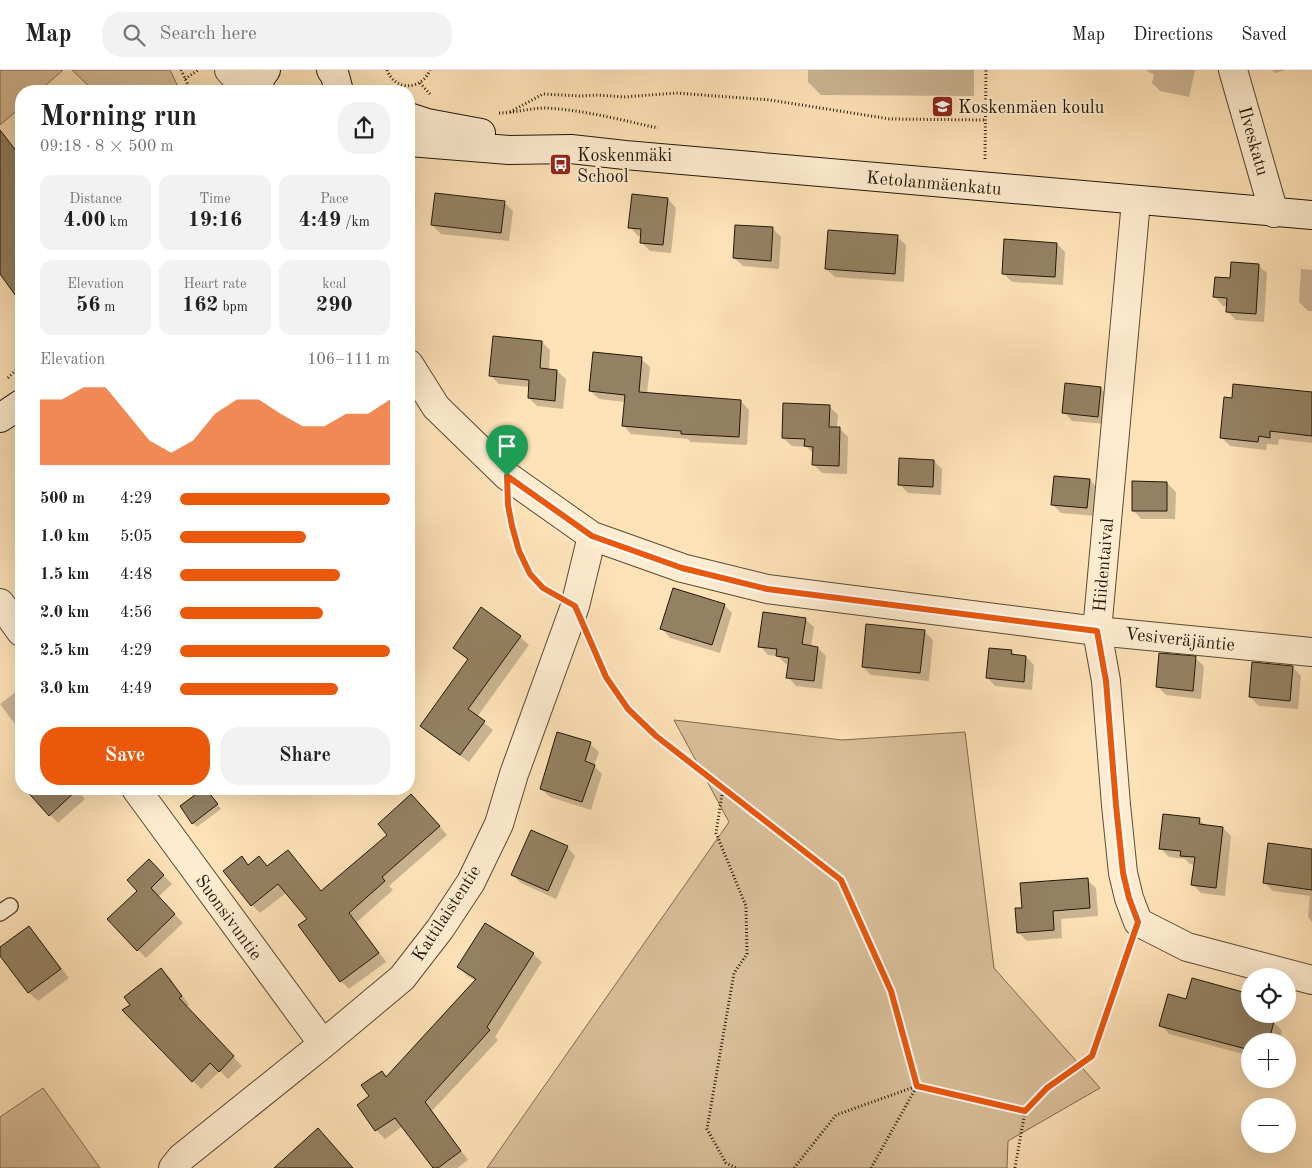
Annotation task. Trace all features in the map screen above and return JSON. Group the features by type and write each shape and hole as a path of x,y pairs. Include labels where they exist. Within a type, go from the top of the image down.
{"street":[{"path":"229,70 243,85"},
{"path":"259,85 266,70"},
{"name":"Ilveskatu","path":"1233,70 1274,213"},
{"name":"Ketolanmäenkatu","path":"415,119 468,132 510,137 556,148"},
{"name":"Ketolanmäenkatu","path":"415,142 509,150 556,148 1136,201 1312,215"},
{"name":"Hiidentaival","path":"1136,201 1097,631 1106,681 1123,873 1129,898 1138,922"},
{"name":"Vesiveräjäntie","path":"415,374 436,407 507,476 592,536 682,568 767,589 1097,631 1312,652"},
{"path":"0,418 15,408"},
{"name":"Kattilaistentie","path":"173,1168 181,1158 402,978 440,929 471,882 499,824 514,774 575,606 592,536"},
{"path":"0,603 15,624"},
{"name":"Suonsivuntie","path":"140,795 323,1044"},
{"path":"1138,922 1187,947 1312,980"}],"path":[{"path":"181,70 188,85"},
{"path":"185,79 198,70"},
{"path":"387,70 393,81 400,85"},
{"path":"415,86 425,79 430,70"},
{"path":"984,164 986,70"},
{"path":"508,113 544,94 596,95 624,98 676,94 770,100 890,119 985,120"},
{"path":"5,381 15,370"},
{"path":"507,476 508,505 512,526 519,551 530,574 543,588 575,606 606,677 628,709 656,736 841,880 891,991 917,1086 871,1168"},
{"path":"723,788 716,833 746,906 747,954 734,973 707,1129 726,1163 736,1168"},
{"path":"1015,1168 1025,1111 1047,1088 1092,1056 1138,922"},
{"path":"794,1168 836,1115 917,1086 1025,1111"}],"shaded area":[{"path":"0,70 63,70 46,85 15,85 15,112 0,125"},
{"path":"72,70 170,70 177,85 88,85"},
{"path":"674,720 842,740 965,732 994,968 1100,1088 1008,1141 1007,1168 487,1168 729,822"},
{"path":"43,1088 100,1168 0,1168 0,1117"}],"building":[{"path":"0,130 15,149 15,295 0,274"},
{"path":"435,193 505,201 501,233 431,225"},
{"path":"632,194 668,198 663,245 640,243 641,229 628,228"},
{"path":"735,225 773,227 771,261 733,258"},
{"path":"828,230 898,235 895,274 825,269"},
{"path":"1004,239 1057,243 1055,277 1002,274"},
{"path":"1231,262 1259,264 1256,314 1226,312 1227,298 1213,297 1215,277 1230,278"},
{"path":"493,336 542,341 540,368 557,370 555,401 528,398 529,380 489,376"},
{"path":"593,352 642,357 639,392 741,400 739,437 681,434 681,431 622,426 625,395 589,391"},
{"path":"1065,383 1101,387 1098,417 1062,413"},
{"path":"1233,384 1312,392 1312,436 1270,431 1270,438 1259,436 1258,442 1220,438 1224,397 1232,398"},
{"path":"783,403 830,405 829,427 840,427 839,466 812,465 813,447 804,446 805,439 782,438"},
{"path":"899,458 934,460 933,487 898,485"},
{"path":"1054,476 1090,479 1087,508 1051,505"},
{"path":"1132,481 1167,482 1167,511 1132,511"},
{"path":"673,588 725,604 712,645 660,629"},
{"path":"481,607 521,636 468,709 485,721 460,755 420,726 468,659 453,648"},
{"path":"763,612 806,618 802,644 818,647 814,681 786,678 789,658 776,656 777,649 758,647"},
{"path":"866,624 925,630 920,673 862,667"},
{"path":"989,648 1012,650 1011,654 1026,656 1024,682 986,678"},
{"path":"1159,653 1196,656 1193,691 1156,687"},
{"path":"1252,662 1293,666 1290,701 1249,697"},
{"path":"557,732 591,742 585,761 595,765 582,802 540,789"},
{"path":"30,795 72,795 49,816"},
{"path":"195,795 211,795 218,804 192,824 180,806"},
{"path":"412,795 440,826 382,877 385,881 349,913 379,953 340,982 298,925 307,919 278,884 251,906 223,871 242,856 248,865 259,856 267,866 288,850 321,891 387,835 378,824"},
{"path":"1163,814 1200,818 1199,824 1223,827 1216,888 1191,885 1195,857 1180,856 1181,851 1159,849"},
{"path":"531,830 568,846 548,891 511,875"},
{"path":"1268,843 1312,849 1312,890 1263,883"},
{"path":"149,859 164,875 151,888 175,914 137,951 107,919 137,891 127,880"},
{"path":"1088,878 1090,908 1053,911 1054,930 1017,933 1015,908 1022,908 1020,883"},
{"path":"485,923 534,953 487,1027 490,1030 425,1102 461,1151 438,1168 433,1168 395,1118 375,1131 357,1105 369,1096 361,1085 382,1071 386,1077 476,979 457,967"},
{"path":"29,926 61,969 28,993 0,956 0,947"},
{"path":"161,968 182,996 179,998 234,1056 219,1072 210,1063 192,1082 122,1010 130,1005 124,997"},
{"path":"1192,978 1241,992 1241,1023 1274,1023 1271,1033 1241,1033 1241,1048 1159,1026 1168,994 1186,999"},
{"path":"318,1128 353,1168 274,1168"}],"place":[{"name":"Koskenmäen koulu","path":"942,107"},
{"name":"Koskenmäki School","path":"561,165"}],"route":[{"path":"507,476 592,536 682,568 767,589 1097,631 1106,681 1123,873 1129,898 1138,922 1092,1056 1047,1088 1025,1111 917,1086 891,991 841,880 656,736 628,709 606,677 575,606 543,588 530,574 519,551 512,526 508,505 507,476"}]}
